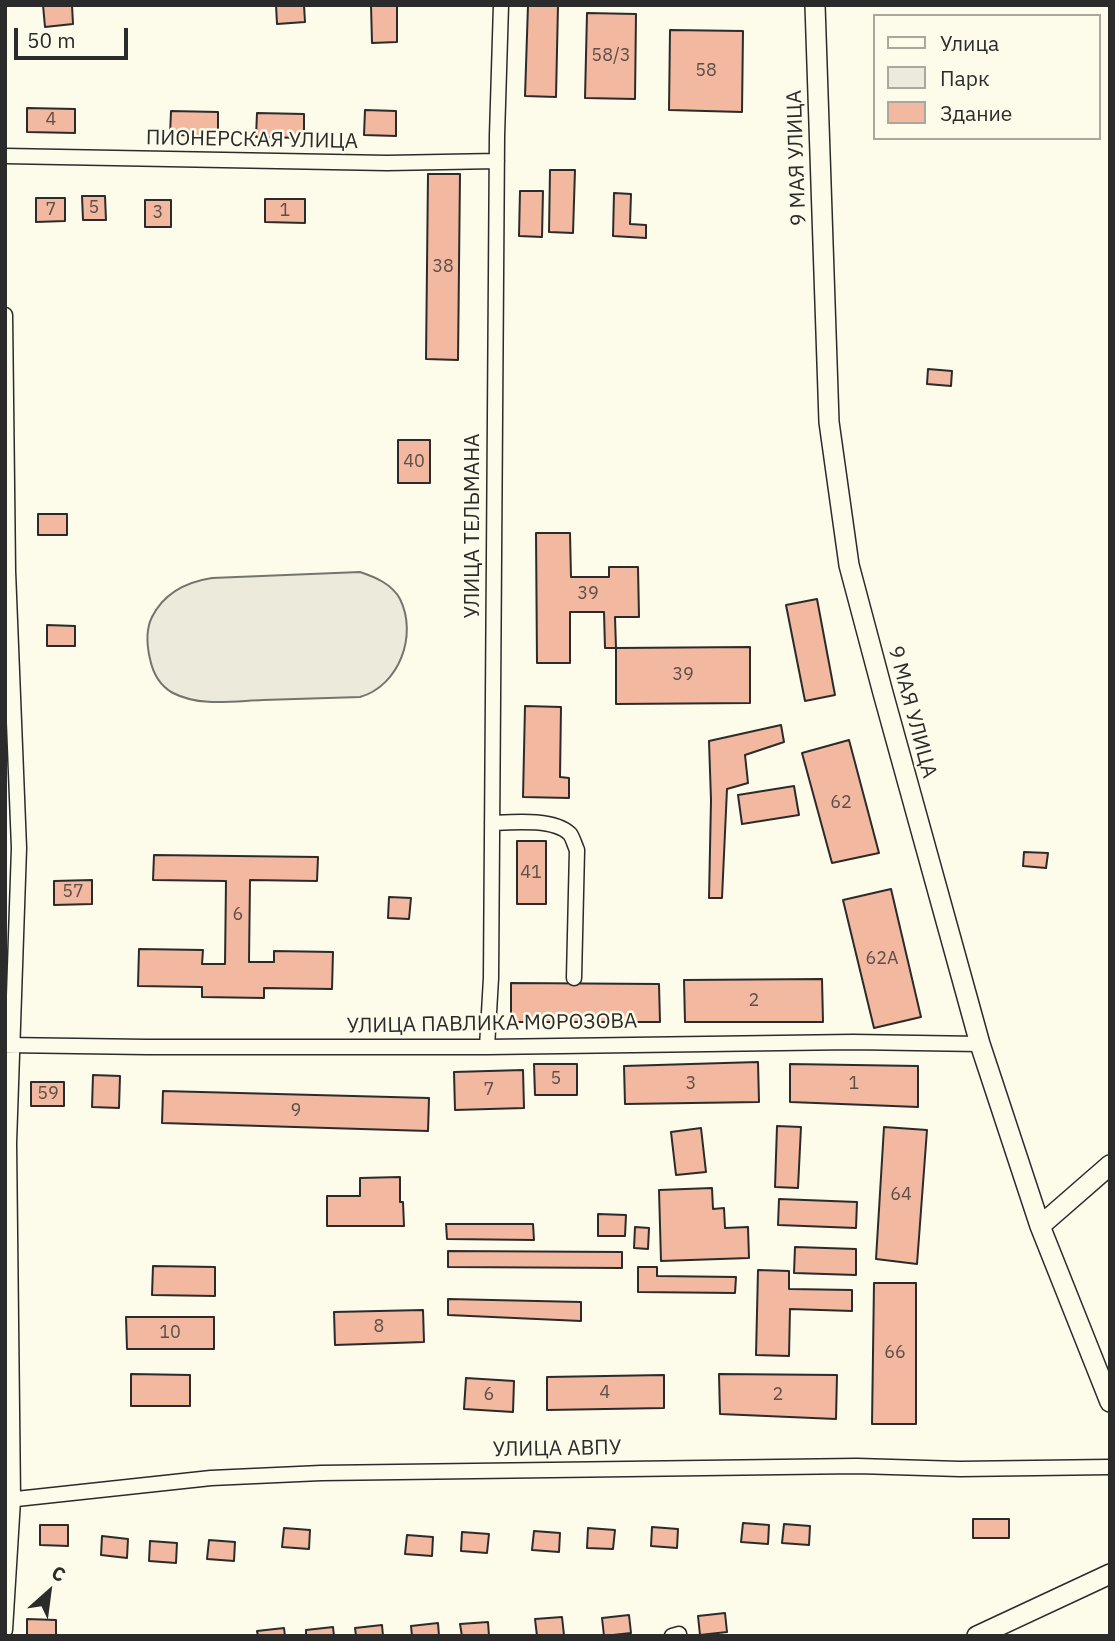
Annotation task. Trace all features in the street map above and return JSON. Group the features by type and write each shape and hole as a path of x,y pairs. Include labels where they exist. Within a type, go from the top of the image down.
{"main road":[{"name":"9 МАЯ УЛИЦА","path":"815,5 829,422 849,565 980,1044 1040,1226 1110,1402"},
{"path":"1040,1226 1110,1165"},
{"path":"977,1636 1110,1574"}],"street":[{"name":"УЛИЦА ТЕЛЬМАНА","path":"487,1047 491,978 497,160 501,5"},
{"name":"ПИОНЕРСКАЯ УЛИЦА","path":"5,156 387,163 497,160"},
{"path":"5,315 7,571 19,848 9,1045 9,1500 5,1630"},
{"path":"492,823 532,822 551,825 569,834 577,850 574,978"},
{"name":"УЛИЦА ПАВЛИКА МОРОЗОВА","path":"9,1045 487,1047 672,1043 980,1044"},
{"name":"УЛИЦА АВПУ","path":"9,1500 211,1478 321,1473 831,1466 1110,1467"}],"green space":[{"path":"360,572 383,582 397,594 405,613 407,628 406,643 395,671 374,691 360,697 206,702 173,693 164,687 155,674 148,649 150,622 169,595 193,582 212,578"}],"building":[{"path":"43,5 72,5 73,24 45,27"},
{"path":"276,5 304,5 305,22 277,24"},
{"path":"371,5 397,5 397,42 372,43"},
{"path":"528,5 558,5 556,97 525,96"},
{"path":"587,13 636,14 635,99 585,98"},
{"path":"670,30 743,31 742,112 669,110"},
{"path":"27,108 75,109 75,133 27,132"},
{"path":"365,110 396,111 396,136 364,135"},
{"path":"171,111 218,112 218,136 170,135"},
{"path":"257,113 304,114 304,138 256,137"},
{"path":"550,170 575,170 573,233 549,232"},
{"path":"428,174 460,174 458,360 426,359"},
{"path":"520,191 543,191 542,237 519,236"},
{"path":"614,193 631,194 630,224 646,225 646,238 613,236"},
{"path":"82,196 105,196 106,220 83,220"},
{"path":"36,198 65,198 65,221 36,222"},
{"path":"265,199 305,199 305,223 265,222"},
{"path":"145,200 171,200 171,227 145,227"},
{"path":"928,369 952,371 951,386 927,384"},
{"path":"398,440 430,440 430,483 398,483"},
{"path":"38,514 67,514 67,535 38,535"},
{"path":"536,533 570,533 571,577 609,577 609,567 638,567 639,617 615,617 616,648 605,648 604,612 570,612 570,663 537,663"},
{"path":"817,599 835,695 805,701 786,605"},
{"path":"47,625 75,626 75,646 47,646"},
{"path":"750,647 750,703 616,704 616,648"},
{"path":"525,706 561,707 560,777 569,778 569,798 523,797"},
{"path":"781,725 784,742 745,755 748,783 727,789 722,898 709,898 709,741"},
{"path":"849,740 879,853 832,863 802,753"},
{"path":"794,786 799,815 742,824 738,795"},
{"path":"517,841 546,841 546,904 517,904"},
{"path":"1024,852 1048,853 1046,868 1023,866"},
{"path":"154,855 318,857 317,881 250,880 249,962 274,962 274,951 333,952 332,989 264,988 264,998 202,997 202,987 138,986 139,949 203,950 202,964 225,964 226,881 153,880"},
{"path":"92,880 92,904 54,905 54,881"},
{"path":"891,889 921,1017 874,1028 843,900"},
{"path":"389,897 411,898 409,919 388,918"},
{"path":"822,979 823,1022 685,1022 684,980"},
{"path":"511,983 659,984 660,1022 511,1022"},
{"path":"758,1062 759,1102 625,1104 624,1066"},
{"path":"534,1064 577,1064 577,1095 535,1095"},
{"path":"790,1064 918,1066 918,1107 790,1102"},
{"path":"523,1070 524,1108 455,1110 454,1072"},
{"path":"93,1075 120,1076 119,1108 92,1107"},
{"path":"31,1082 64,1082 64,1106 31,1106"},
{"path":"163,1091 429,1098 428,1131 162,1123"},
{"path":"777,1126 801,1127 798,1188 775,1187"},
{"path":"884,1127 927,1130 917,1264 876,1259"},
{"path":"701,1128 706,1172 676,1175 671,1132"},
{"path":"400,1177 404,1226 327,1226 327,1196 360,1196 360,1178"},
{"path":"712,1188 713,1209 724,1208 725,1228 748,1227 749,1258 661,1261 659,1190"},
{"path":"779,1199 857,1202 856,1228 778,1225"},
{"path":"598,1214 626,1215 625,1236 598,1236"},
{"path":"446,1224 533,1224 534,1240 447,1239"},
{"path":"635,1227 649,1228 648,1249 634,1248"},
{"path":"795,1247 856,1249 856,1275 794,1273"},
{"path":"448,1251 622,1252 622,1268 448,1267"},
{"path":"153,1266 215,1267 215,1296 152,1295"},
{"path":"638,1267 657,1267 657,1276 736,1277 735,1293 638,1292"},
{"path":"758,1270 789,1271 789,1289 852,1290 852,1311 790,1309 789,1356 756,1355"},
{"path":"874,1283 916,1283 916,1424 872,1424"},
{"path":"448,1299 581,1302 581,1321 448,1315"},
{"path":"423,1310 424,1342 335,1345 334,1312"},
{"path":"126,1317 214,1317 214,1349 127,1349"},
{"path":"131,1374 190,1375 190,1406 131,1406"},
{"path":"719,1374 837,1375 836,1419 720,1414"},
{"path":"664,1375 664,1408 547,1410 547,1377"},
{"path":"466,1378 514,1381 513,1412 464,1409"},
{"path":"973,1519 1009,1519 1009,1538 973,1538"},
{"path":"743,1523 769,1525 768,1544 741,1542"},
{"path":"784,1524 810,1526 809,1545 782,1543"},
{"path":"40,1525 68,1525 68,1546 40,1545"},
{"path":"652,1527 678,1529 677,1548 651,1546"},
{"path":"284,1528 310,1530 309,1549 282,1547"},
{"path":"588,1528 615,1530 613,1549 587,1548"},
{"path":"534,1531 560,1533 559,1552 532,1550"},
{"path":"462,1532 489,1534 487,1553 461,1551"},
{"path":"407,1535 433,1537 432,1556 405,1554"},
{"path":"102,1536 128,1539 127,1558 101,1555"},
{"path":"209,1540 235,1542 234,1561 207,1559"},
{"path":"150,1541 177,1543 176,1563 149,1561"},
{"path":"725,1613 727,1632 700,1635 698,1616"},
{"path":"629,1615 631,1633 604,1636 602,1618"},
{"path":"562,1617 564,1635 537,1636 535,1619"},
{"path":"27,1619 56,1620 56,1636 27,1636"},
{"path":"488,1622 489,1636 462,1636 460,1624"},
{"path":"438,1623 439,1636 412,1636 411,1626"},
{"path":"382,1625 383,1636 356,1636 355,1628"},
{"path":"333,1627 334,1636 306,1636 306,1630"},
{"path":"284,1628 285,1636 258,1636 257,1631"}]}
